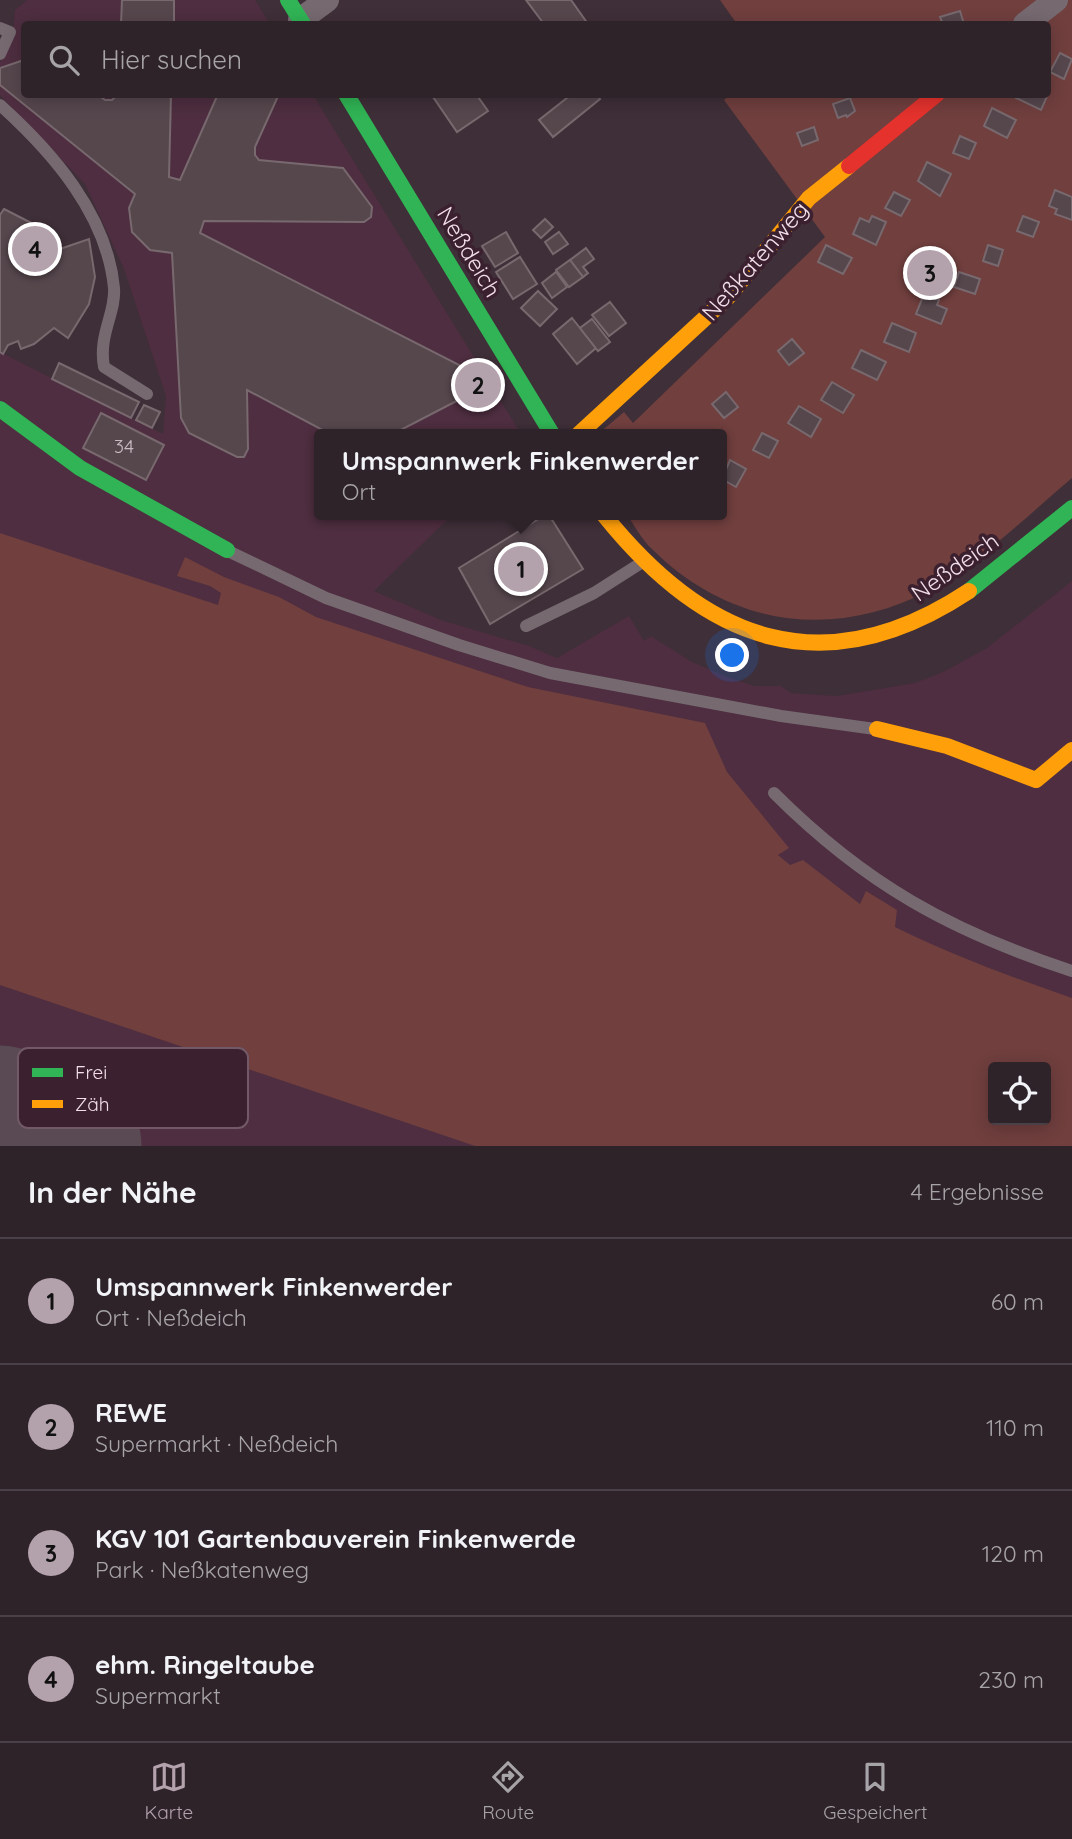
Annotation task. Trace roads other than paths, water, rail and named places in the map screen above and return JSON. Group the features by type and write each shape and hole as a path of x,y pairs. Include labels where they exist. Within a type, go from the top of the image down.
{"street":[{"path":"297,15 327,0"},
{"path":"1029,21 1056,0"},
{"name":"Neßdeich","path":"348,98 549,429"},
{"name":"Neßkatenweg","path":"584,429 728,296 809,198 932,98"},
{"path":"0,409 80,468 227,551"},
{"name":"Neßdeich","path":"608,520 641,563 687,601 732,624 771,637 810,643 857,642 905,627 952,603 1072,508"},
{"path":"877,729 947,746 1036,780 1072,750"}],"lane":[{"path":"0,28 10,32 0,54"},
{"path":"0,105 53,158 98,229 114,290 100,348 104,366 147,394"},
{"path":"227,551 326,598 550,673 782,716 877,729"},
{"path":"526,626 594,593 641,563"},
{"path":"774,793 818,836 900,896 948,923 1022,955 1072,971"}],"place":[{"name":"ehm. Ringeltaube","path":"35,249"},
{"name":"KGV 101 Gartenbauverein Finkenwerde","path":"930,273"},
{"name":"REWE","path":"478,385"},
{"name":"Umspannwerk Finkenwerder","path":"521,569"}]}
